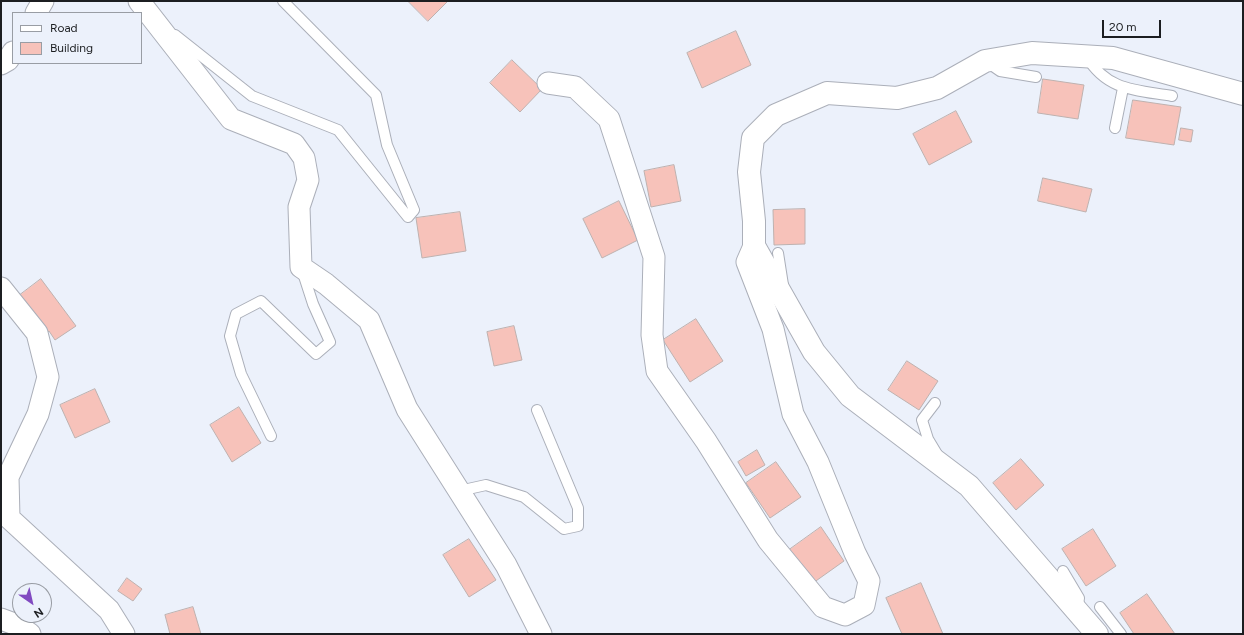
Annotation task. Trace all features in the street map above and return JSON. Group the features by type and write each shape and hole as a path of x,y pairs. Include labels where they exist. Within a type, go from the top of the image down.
{"street":[{"path":"37,12 43,1"},
{"path":"144,8 231,119 294,144 304,158 308,180 299,207 301,266 326,284 369,320 407,410 506,565 540,634"},
{"path":"548,83 575,87 609,118 654,258 652,335 657,371 706,441 768,540 823,607 846,615 864,605 869,581 855,553 818,462 793,414 773,329 747,262 754,246 754,221 749,172 753,138 776,115 827,93 897,98 937,88 985,61 1032,53 1112,58 1243,94"},
{"path":"1,64 8,60 12,54"},
{"path":"754,246 814,352 850,396 970,486 1098,634"},
{"path":"1,288 37,333 48,377 38,414 8,477 9,518 109,610 124,634"},
{"path":"1,619 17,625 30,634"}],"lane":[{"path":"144,8 252,96 338,130 408,217 414,210 387,145 376,94 283,1"},
{"path":"1087,57 1094,68 1102,76 1123,88 1172,96"},
{"path":"985,61 1000,71 1036,77"},
{"path":"1115,128 1123,88"},
{"path":"778,253 786,302"},
{"path":"271,436 241,374 230,336 236,314 261,301 316,354 330,342 312,304 301,266"},
{"path":"935,404 922,420 928,439 945,468"},
{"path":"459,491 486,485 524,497 564,530 578,526 578,508 537,410"},
{"path":"1063,571 1079,598 1077,611"},
{"path":"1100,607 1121,634"}],"building":[{"path":"408,1 448,1 428,21"},
{"path":"736,31 751,65 702,88 687,53"},
{"path":"512,60 542,89 520,112 490,83"},
{"path":"1043,79 1084,85 1078,119 1038,113"},
{"path":"1133,100 1181,107 1174,145 1126,138"},
{"path":"956,111 972,142 929,165 913,134"},
{"path":"1181,128 1193,130 1191,142 1179,140"},
{"path":"674,165 681,201 651,207 644,171"},
{"path":"1043,178 1092,189 1086,212 1038,201"},
{"path":"619,201 638,240 602,258 583,219"},
{"path":"805,209 805,244 774,245 773,210"},
{"path":"460,212 466,251 422,258 416,218"},
{"path":"41,279 76,326 55,340 49,331 44,335 16,298"},
{"path":"696,319 723,361 690,382 663,340"},
{"path":"514,326 522,360 494,366 487,332"},
{"path":"907,361 938,381 919,410 888,390"},
{"path":"95,389 110,422 75,438 60,405"},
{"path":"239,407 261,443 232,462 210,425"},
{"path":"757,450 765,465 746,476 738,462"},
{"path":"1021,459 1044,485 1016,510 993,483"},
{"path":"776,462 801,497 770,518 746,483"},
{"path":"821,527 844,561 813,583 789,550"},
{"path":"1093,529 1116,566 1086,586 1062,549"},
{"path":"469,539 496,580 469,597 443,555"},
{"path":"127,578 142,589 133,601 118,591"},
{"path":"921,583 943,634 902,634 886,598"},
{"path":"1147,594 1175,634 1134,634 1120,613"},
{"path":"193,607 201,634 170,634 165,615"}]}
